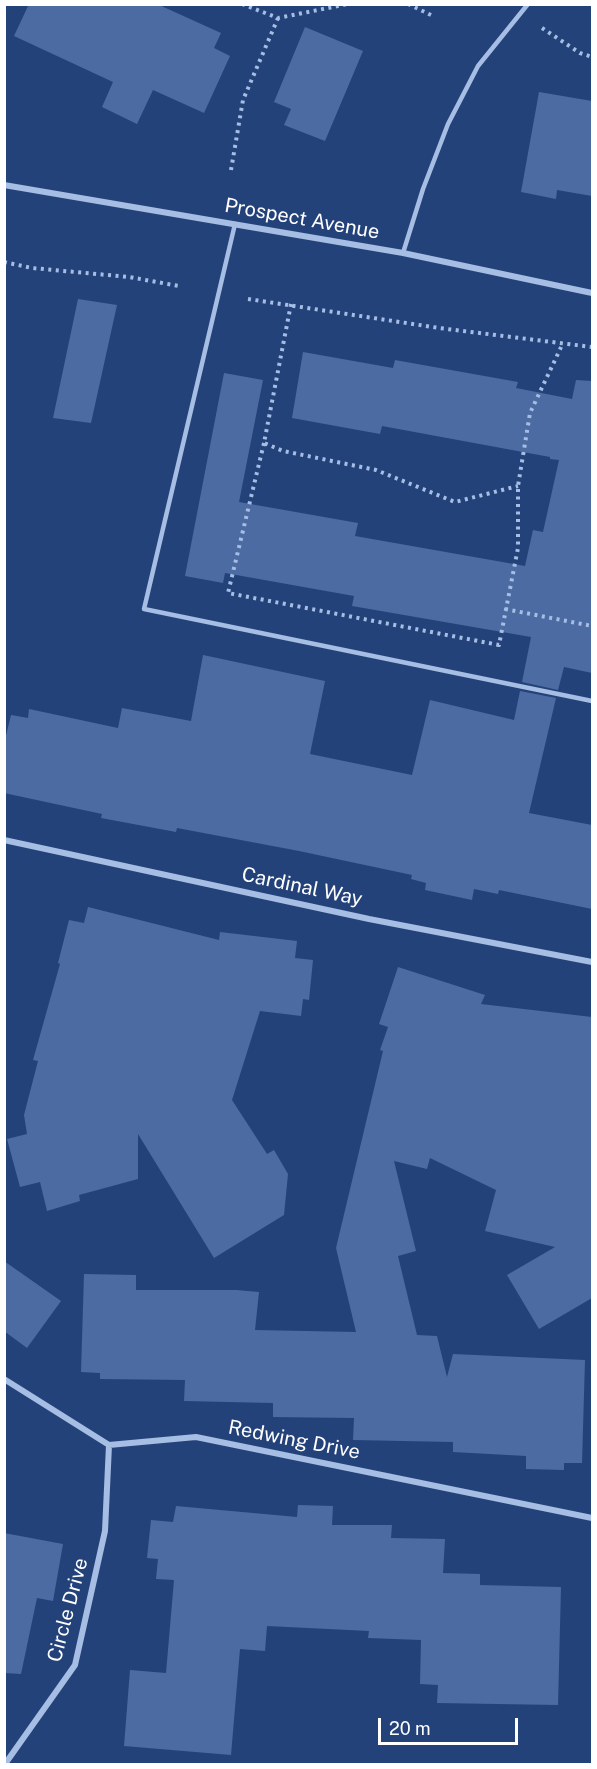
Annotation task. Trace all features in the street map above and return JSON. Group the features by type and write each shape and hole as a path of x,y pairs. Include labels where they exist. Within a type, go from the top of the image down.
{"street":[{"name":"Prospect Avenue","path":"4,185 403,253 592,292"},
{"name":"Cardinal Way","path":"4,840 369,919 592,962"},
{"path":"4,1379 109,1444"},
{"name":"Redwing Drive","path":"109,1444 196,1437 592,1518"},
{"name":"Circle Drive","path":"4,1764 75,1665 105,1531 109,1444"}],"lane":[{"path":"403,253 423,189 448,124 478,66 528,4"},
{"path":"234,224 144,609 592,701"}],"path":[{"path":"242,4 278,18 348,4"},
{"path":"408,4 435,17"},
{"path":"522,14 580,53 592,57"},
{"path":"231,170 243,100 278,18"},
{"path":"4,262 32,268 129,277 179,286"},
{"path":"248,298 439,328 592,347"},
{"path":"291,304 264,444 228,593 499,645 518,548 518,486 530,412 563,343"},
{"path":"264,444 283,451 376,470 455,502 518,486"},
{"path":"505,609 592,626"}],"building":[{"path":"29,4 157,4 221,33 214,48 230,56 204,113 153,90 137,124 102,107 113,82 14,36"},
{"path":"305,27 363,51 325,141 284,125 291,109 274,102"},
{"path":"539,92 592,101 592,196 557,190 556,199 521,192"},
{"path":"78,299 117,305 91,423 53,418"},
{"path":"303,352 393,368 395,360 518,382 516,388 572,399 576,380 592,381 592,673 564,667 558,690 522,682 531,637 352,606 354,596 225,573 223,583 185,576 224,373 263,380 239,502 358,523 355,536 525,566 533,530 543,532 559,460 382,426 380,434 292,418"},
{"path":"203,655 325,681 310,754 412,775 430,700 514,720 520,691 556,698 529,813 592,825 592,909 499,890 498,894 474,889 472,900 425,890 426,883 411,879 412,875 177,828 176,832 101,818 102,814 4,793 4,744 11,715 28,718 29,709 118,728 122,708 191,721"},
{"path":"88,907 219,940 220,932 297,941 295,958 313,960 309,1000 303,999 301,1016 260,1011 232,1100 267,1154 274,1150 288,1174 284,1215 214,1258 138,1134 138,1179 79,1195 80,1201 47,1211 40,1182 20,1187 7,1139 27,1134 24,1115 38,1061 33,1060 60,964 58,963 69,920 84,923"},
{"path":"398,967 485,995 481,1004 592,1017 592,1298 539,1329 507,1275 555,1247 485,1231 496,1190 430,1158 427,1169 394,1161 416,1251 398,1256 417,1335 437,1336 447,1377 453,1354 585,1360 582,1463 564,1463 564,1470 526,1469 526,1456 453,1452 453,1442 353,1440 354,1418 273,1417 273,1403 184,1401 185,1380 100,1379 100,1373 81,1372 84,1274 136,1275 136,1290 259,1292 255,1330 356,1332 336,1248 383,1051 380,1050 388,1027 379,1024"},
{"path":"4,1261 61,1301 27,1348 4,1331"},
{"path":"298,1505 333,1506 332,1525 392,1525 391,1538 445,1539 443,1573 480,1574 480,1585 561,1587 558,1705 437,1703 438,1685 420,1684 421,1640 368,1638 369,1631 267,1626 265,1651 240,1649 231,1755 124,1746 130,1670 166,1673 174,1580 156,1579 158,1559 147,1558 151,1520 173,1522 176,1506 297,1517"},
{"path":"4,1533 63,1544 53,1601 37,1598 21,1674 4,1673"}]}
